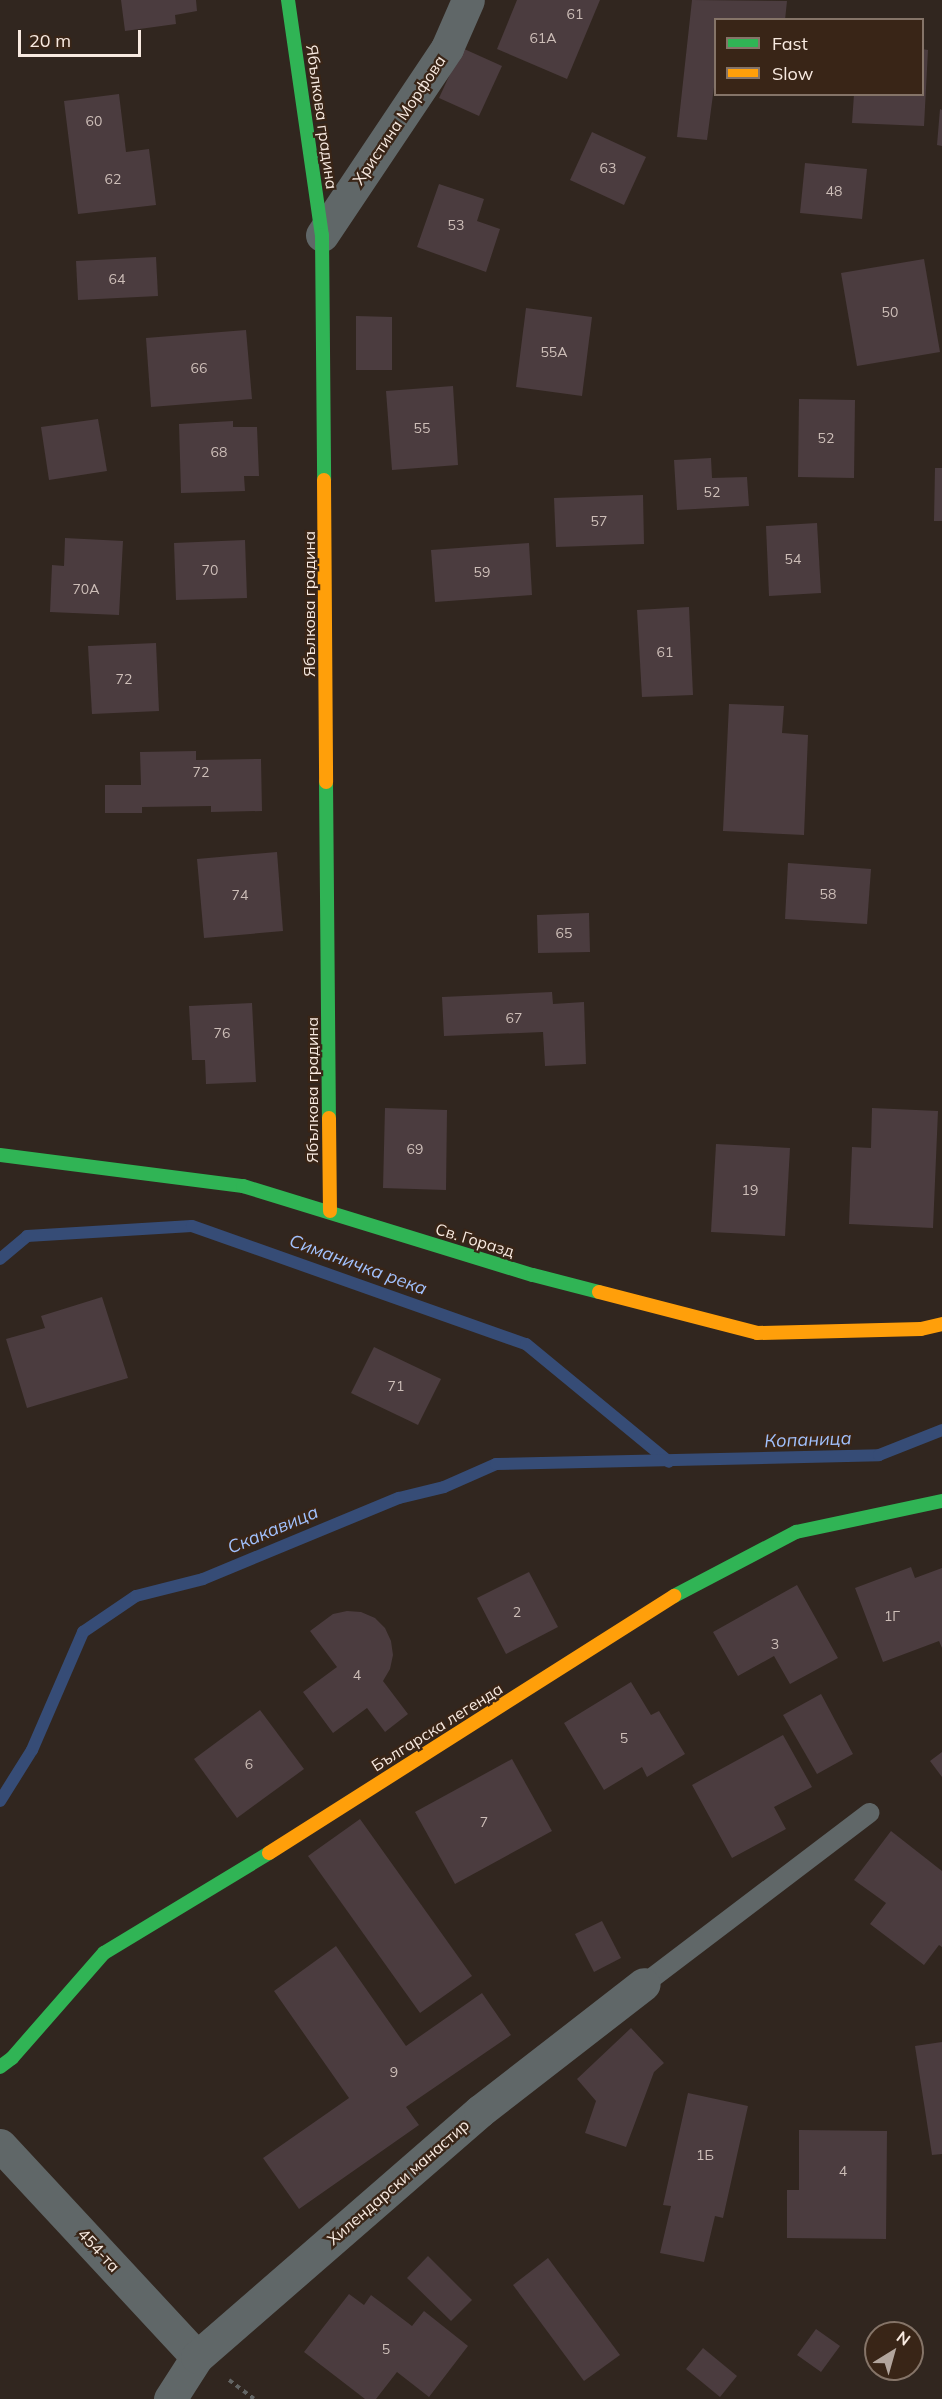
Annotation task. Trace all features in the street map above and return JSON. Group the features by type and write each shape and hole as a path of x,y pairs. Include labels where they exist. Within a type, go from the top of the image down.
{"street":[{"name":"Ябълкова градина","path":"288,0 322,235 330,1211"},
{"name":"Христина Морфова","path":"322,235 447,48 468,0"},
{"name":"Св. Горазд","path":"0,1155 243,1186 533,1275 757,1333 921,1329 942,1324"},
{"name":"Българска легенда","path":"0,2067 12,2058 104,1953 303,1832 690,1586 796,1532 942,1501"},
{"name":"Хилендарски манастир","path":"170,2399 197,2357 480,2111 644,1984"},
{"name":"454-та","path":"0,2145 197,2357"}],"lane":[{"path":"644,1984 868,1813"}],"building":[{"path":"121,0 196,0 197,11 175,15 176,24 125,31"},
{"path":"517,0 600,0 567,79 497,49"},
{"path":"692,0 787,1 785,18 714,18 714,87 707,140 677,137"},
{"path":"462,48 502,66 479,116 439,98"},
{"path":"924,49 928,50 924,126 852,123 854,96 924,96"},
{"path":"119,94 126,152 149,149 156,205 78,214 64,101"},
{"path":"940,109 942,110 942,146 937,145"},
{"path":"592,132 646,157 624,205 570,180"},
{"path":"805,163 867,169 862,219 800,213"},
{"path":"439,184 484,199 477,221 500,229 486,272 417,247"},
{"path":"156,257 158,296 78,300 76,261"},
{"path":"924,259 940,352 857,366 841,273"},
{"path":"526,308 592,317 582,396 516,387"},
{"path":"356,316 392,317 392,370 356,370"},
{"path":"246,330 252,399 151,407 146,338"},
{"path":"453,386 458,465 392,470 386,391"},
{"path":"799,399 855,400 854,478 798,477"},
{"path":"98,419 107,471 49,480 41,427"},
{"path":"233,421 233,427 257,427 259,476 244,476 245,491 181,493 179,424"},
{"path":"711,458 712,478 747,477 749,506 677,510 674,460"},
{"path":"935,468 942,468 942,521 934,521"},
{"path":"643,495 644,544 556,547 554,498"},
{"path":"817,523 821,593 769,596 766,526"},
{"path":"65,538 123,541 119,615 50,612 52,565 64,566"},
{"path":"245,540 247,598 176,600 174,543"},
{"path":"529,543 532,595 435,602 431,550"},
{"path":"689,607 693,695 642,697 637,610"},
{"path":"156,643 159,711 92,714 88,646"},
{"path":"729,704 784,706 782,733 808,735 804,835 723,831"},
{"path":"196,751 196,760 261,759 262,811 211,812 211,806 142,807 142,813 105,813 105,785 141,785 140,752"},
{"path":"277,852 283,931 204,938 197,859"},
{"path":"788,863 871,869 867,924 785,919"},
{"path":"589,913 590,952 538,953 537,915"},
{"path":"552,992 553,1004 584,1002 586,1064 545,1066 543,1032 444,1036 442,997"},
{"path":"252,1003 256,1082 206,1084 205,1060 192,1060 189,1006"},
{"path":"385,1108 447,1110 446,1190 383,1188"},
{"path":"872,1108 938,1111 933,1228 849,1224 852,1147 871,1148"},
{"path":"716,1144 790,1148 785,1236 711,1232"},
{"path":"102,1297 128,1378 27,1408 6,1339 45,1328 41,1316"},
{"path":"374,1347 441,1379 418,1425 351,1393"},
{"path":"911,1567 915,1578 942,1568 942,1648 939,1641 883,1662 855,1588"},
{"path":"529,1572 558,1627 506,1654 477,1598"},
{"path":"797,1585 838,1658 790,1684 774,1656 738,1676 713,1632"},
{"path":"347,1611 361,1612 375,1618 385,1628 391,1641 393,1655 390,1669 383,1681 408,1714 385,1732 367,1708 333,1733 303,1692 337,1667 310,1631 333,1614"},
{"path":"631,1682 651,1715 659,1711 685,1754 647,1777 642,1767 604,1790 564,1723"},
{"path":"821,1694 853,1754 817,1774 783,1715"},
{"path":"260,1710 304,1769 237,1818 194,1759"},
{"path":"783,1735 812,1787 774,1807 786,1829 732,1858 692,1785"},
{"path":"942,1752 942,1777 930,1761"},
{"path":"512,1759 552,1831 455,1884 415,1812"},
{"path":"360,1819 472,1976 420,2013 308,1856"},
{"path":"891,1831 942,1871 942,1947 939,1945 924,1965 870,1924 886,1903 854,1880"},
{"path":"602,1921 621,1958 594,1972 575,1934"},
{"path":"336,1946 406,2046 482,1993 511,2035 406,2107 419,2125 299,2209 263,2158 349,2098 274,1991"},
{"path":"631,2028 664,2063 654,2072 626,2147 585,2133 596,2101 577,2079"},
{"path":"942,2042 942,2154 932,2155 915,2046"},
{"path":"688,2093 748,2106 723,2218 715,2216 704,2262 660,2253 671,2206 663,2205"},
{"path":"799,2130 887,2131 886,2239 787,2238 787,2190 799,2190"},
{"path":"428,2256 472,2300 451,2321 407,2278"},
{"path":"548,2258 620,2355 584,2381 513,2285"},
{"path":"349,2294 364,2305 371,2295 412,2326 424,2311 468,2346 429,2397 397,2372 376,2399 365,2399 304,2352"},
{"path":"816,2329 840,2346 821,2372 797,2355"},
{"path":"703,2348 737,2376 720,2397 686,2369"}],"waterway":[{"name":"Симаничка река","path":"0,1259 27,1236 192,1226 526,1344 669,1462"},
{"name":"Скакавица","path":"0,1801 32,1750 83,1632 136,1596 203,1579 399,1498 444,1487 496,1464 879,1455 942,1430"}],"traffic: fast":[{"path":"288,0 322,235 324,480"},
{"path":"326,782 329,1118"},
{"path":"0,1155 243,1186 533,1275 599,1292"},
{"path":"674,1596 796,1532 942,1501"},
{"path":"0,2067 12,2058 104,1953 269,1853"}],"traffic: slow":[{"path":"324,480 326,782"},
{"path":"329,1118 330,1211"},
{"path":"599,1292 757,1333 921,1329 942,1324"},
{"path":"269,1853 674,1596"}],"water label":[{"name":"Копаница","path":"808,1440"}]}
